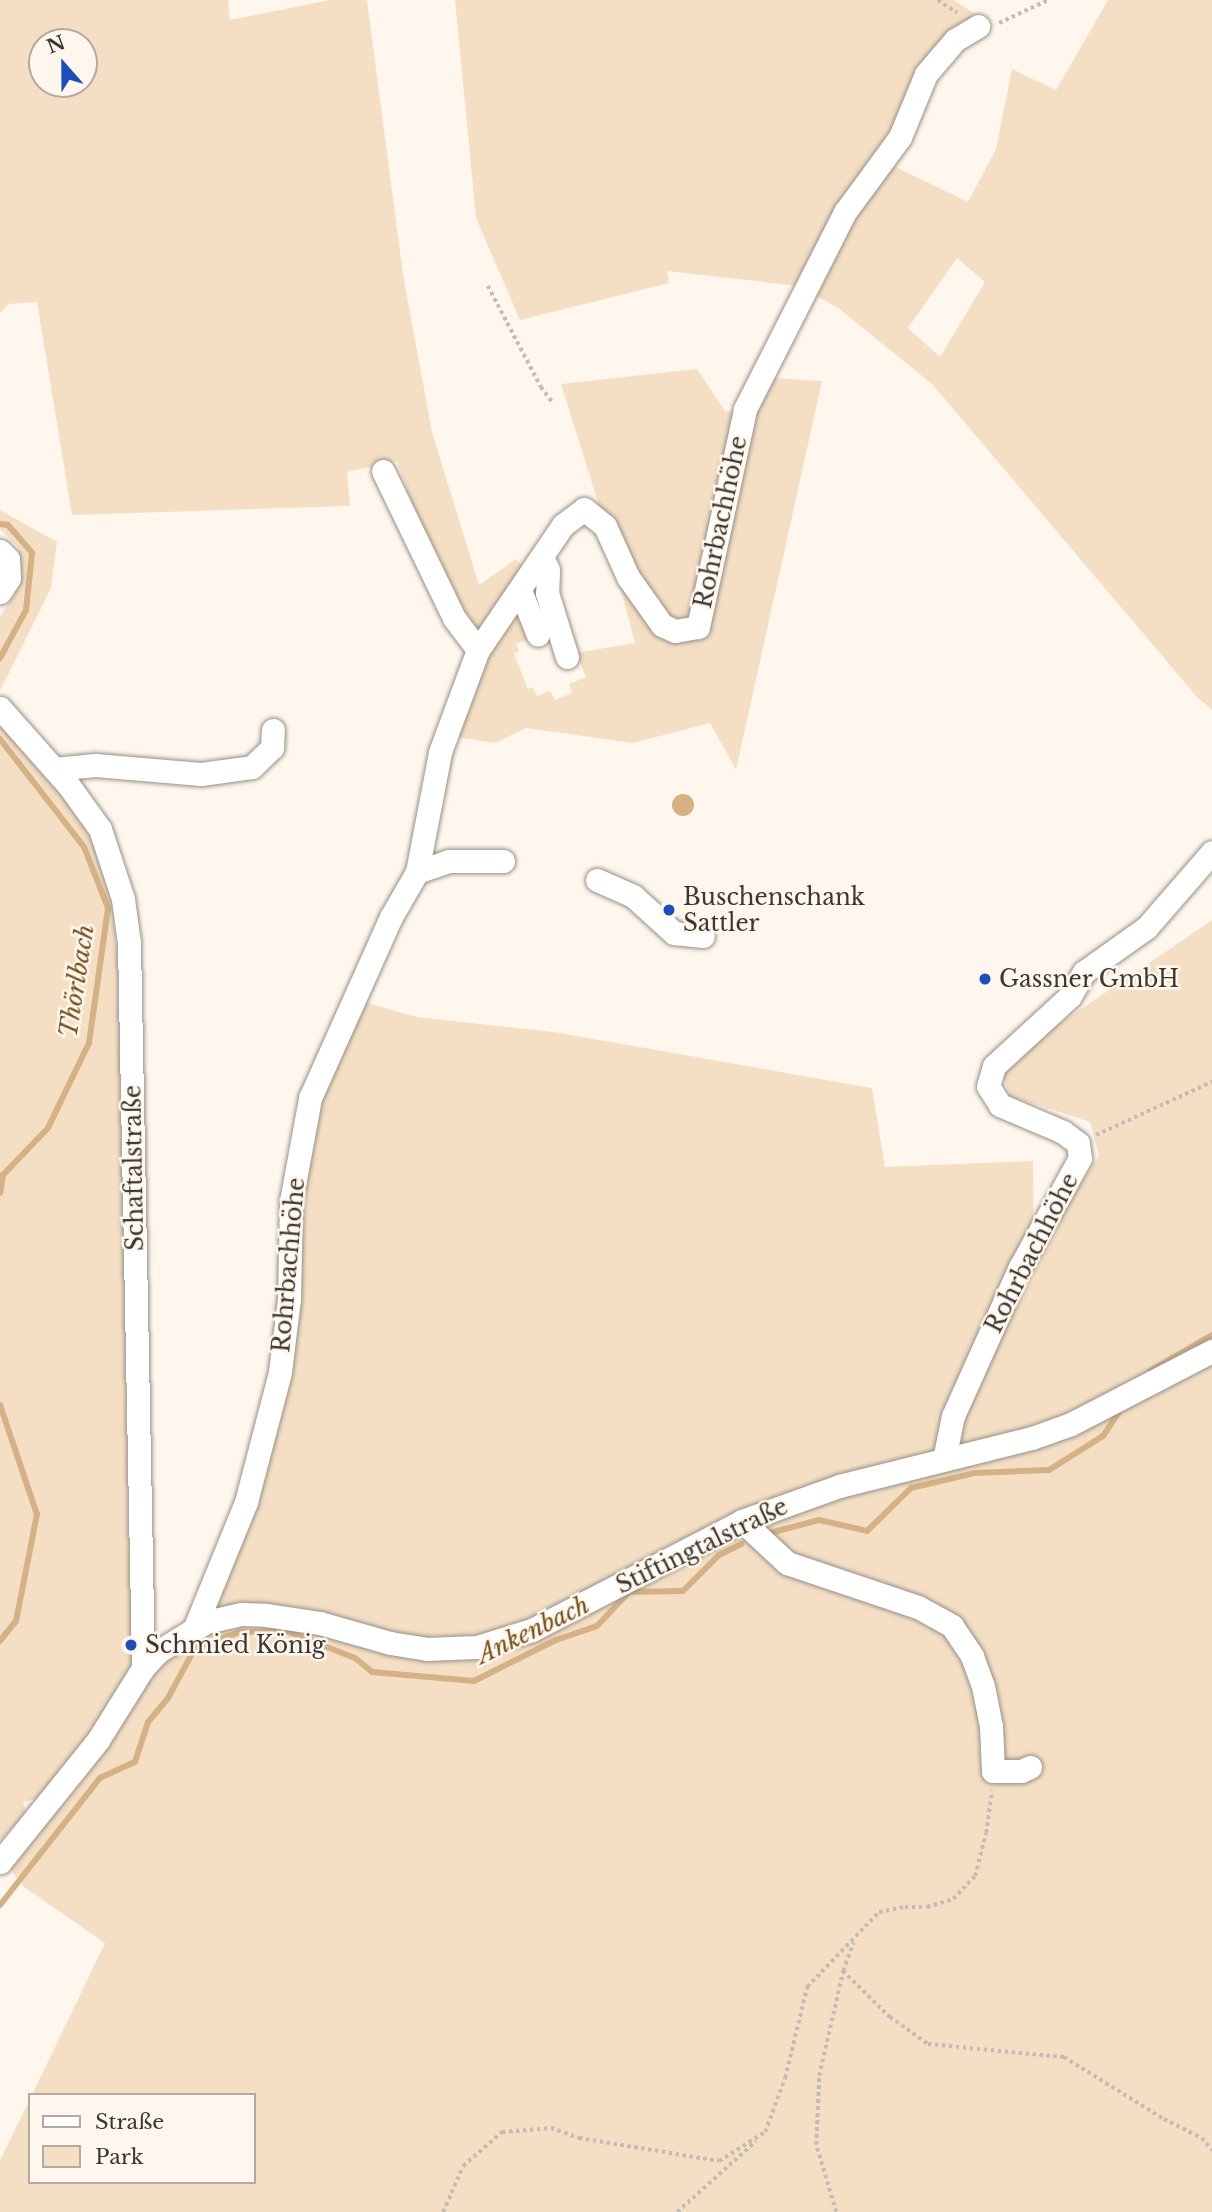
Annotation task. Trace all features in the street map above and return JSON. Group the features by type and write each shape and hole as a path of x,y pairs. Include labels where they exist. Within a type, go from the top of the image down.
{"street":[{"name":"Rohrbachhöhe","path":"195,1627 246,1502 280,1372 289,1299 291,1201 310,1098 391,917 417,872 440,752 478,650 563,525 584,509 604,526 628,577 662,625 675,631 698,627 746,409 845,212 900,138 926,74 955,40 978,26"},
{"path":"383,471 454,618 478,650"},
{"path":"0,551 8,559 9,578 0,592"},
{"path":"542,557 548,570 547,593 567,657"},
{"path":"520,590 538,635"},
{"name":"Schaftalstraße","path":"0,708 54,769 100,829 123,899 129,943 143,1668"},
{"path":"54,769 95,765 201,774 252,767 272,748 273,730"},
{"name":"Rohrbachhöhe","path":"944,1459 953,1416 1020,1267 1080,1158 1078,1143 1063,1132 1000,1105 988,1086 994,1066 1070,996 1084,972 1147,927 1212,852"},
{"path":"417,872 449,861 503,861"},
{"path":"597,880 633,896 674,933 702,936"},
{"name":"Stiftingtalstraße","path":"0,1862 98,1740 143,1668 159,1651 195,1627 242,1614 266,1615 320,1623 390,1643 426,1649 477,1647 552,1620 742,1521 839,1486 944,1459 989,1451 1071,1424 1212,1350"},
{"path":"742,1521 787,1563 918,1607 952,1626 972,1656 983,1686 991,1726 993,1771 1021,1771 1030,1767"}],"path":[{"path":"978,26 1002,23 1048,0"},
{"path":"488,286 541,387 554,404"},
{"path":"1078,1143 1212,1082"},
{"path":"677,2212 765,2132 785,2078 807,1987 880,1912 905,1907 928,1907 953,1899 975,1876 986,1833 993,1771"},
{"path":"836,2212 816,2145 819,2076 843,1971 854,1941"},
{"path":"843,1971 890,2017 928,2044 1064,2057 1164,2119 1202,2138 1212,2150"},
{"path":"443,2212 463,2166 502,2132 551,2128 579,2138 719,2161 765,2132"}],"green space":[{"path":"0,0 228,0 230,20 330,0 367,0 403,274 432,432 479,585 516,559 539,584 548,631 516,644 519,651 514,654 528,689 533,687 537,696 550,691 555,700 572,693 569,684 586,677 576,653 635,643 597,499 561,384 697,369 725,411 753,414 772,378 822,381 736,770 710,723 633,743 526,728 495,743 457,737 466,702 491,652 466,623 434,565 397,461 347,472 350,506 72,515 37,302 9,304 0,313"},
{"path":"455,0 954,0 975,14 952,33 873,156 968,202 996,149 1012,69 1056,90 1108,0 1212,0 1212,710 1197,697 932,384 838,308 798,286 667,271 669,283 520,320 476,218","holes":["957,258 985,282 940,357 908,328"]},
{"path":"0,510 57,542 51,588 0,691 0,617 19,587 19,548 0,529"},
{"path":"0,723 43,769 85,823 109,877 118,965 132,1671 180,1644 224,1628 190,1610 226,1529 272,1371 282,1198 345,997 417,1017 554,1032 872,1088 885,1167 1033,1161 1034,1261 1099,1155 1090,1122 1011,1096 1002,1074 1049,1031 1212,920 1212,2212 0,2212 0,2160 28,2103 28,2184 256,2184 256,2093 33,2093 105,1943 24,1887 10,1869 104,1749 45,1797 23,1802 26,1813 0,1841"}],"shaded area":[{"path":"683,794 691,797 694,805 691,813 683,816 675,813 672,805 675,797"}],"waterway":[{"name":"Thörlbach","path":"0,524 8,525 32,553 26,610 0,658"},
{"name":"Thörlbach","path":"0,739 84,847 108,908 89,1043 48,1128 3,1175 0,1193"},
{"name":"Ankenbach","path":"1150,1371 1212,1335"},
{"name":"Thörlbach","path":"0,1405 37,1514 16,1621 0,1641"},
{"name":"Ankenbach","path":"766,1534 819,1520 867,1531 911,1488 975,1473 1049,1470 1103,1436 1118,1414"},
{"name":"Ankenbach","path":"0,1905 100,1778 135,1762 148,1722 168,1698 195,1648 240,1632 286,1631 355,1658 372,1672 474,1681 556,1640 597,1626 629,1592 683,1591 719,1555 742,1544"}],"place":[{"name":"Buschenschank Sattler","path":"669,910"},
{"name":"Gassner GmbH","path":"985,979"},
{"name":"Schmied König","path":"131,1645"}]}
